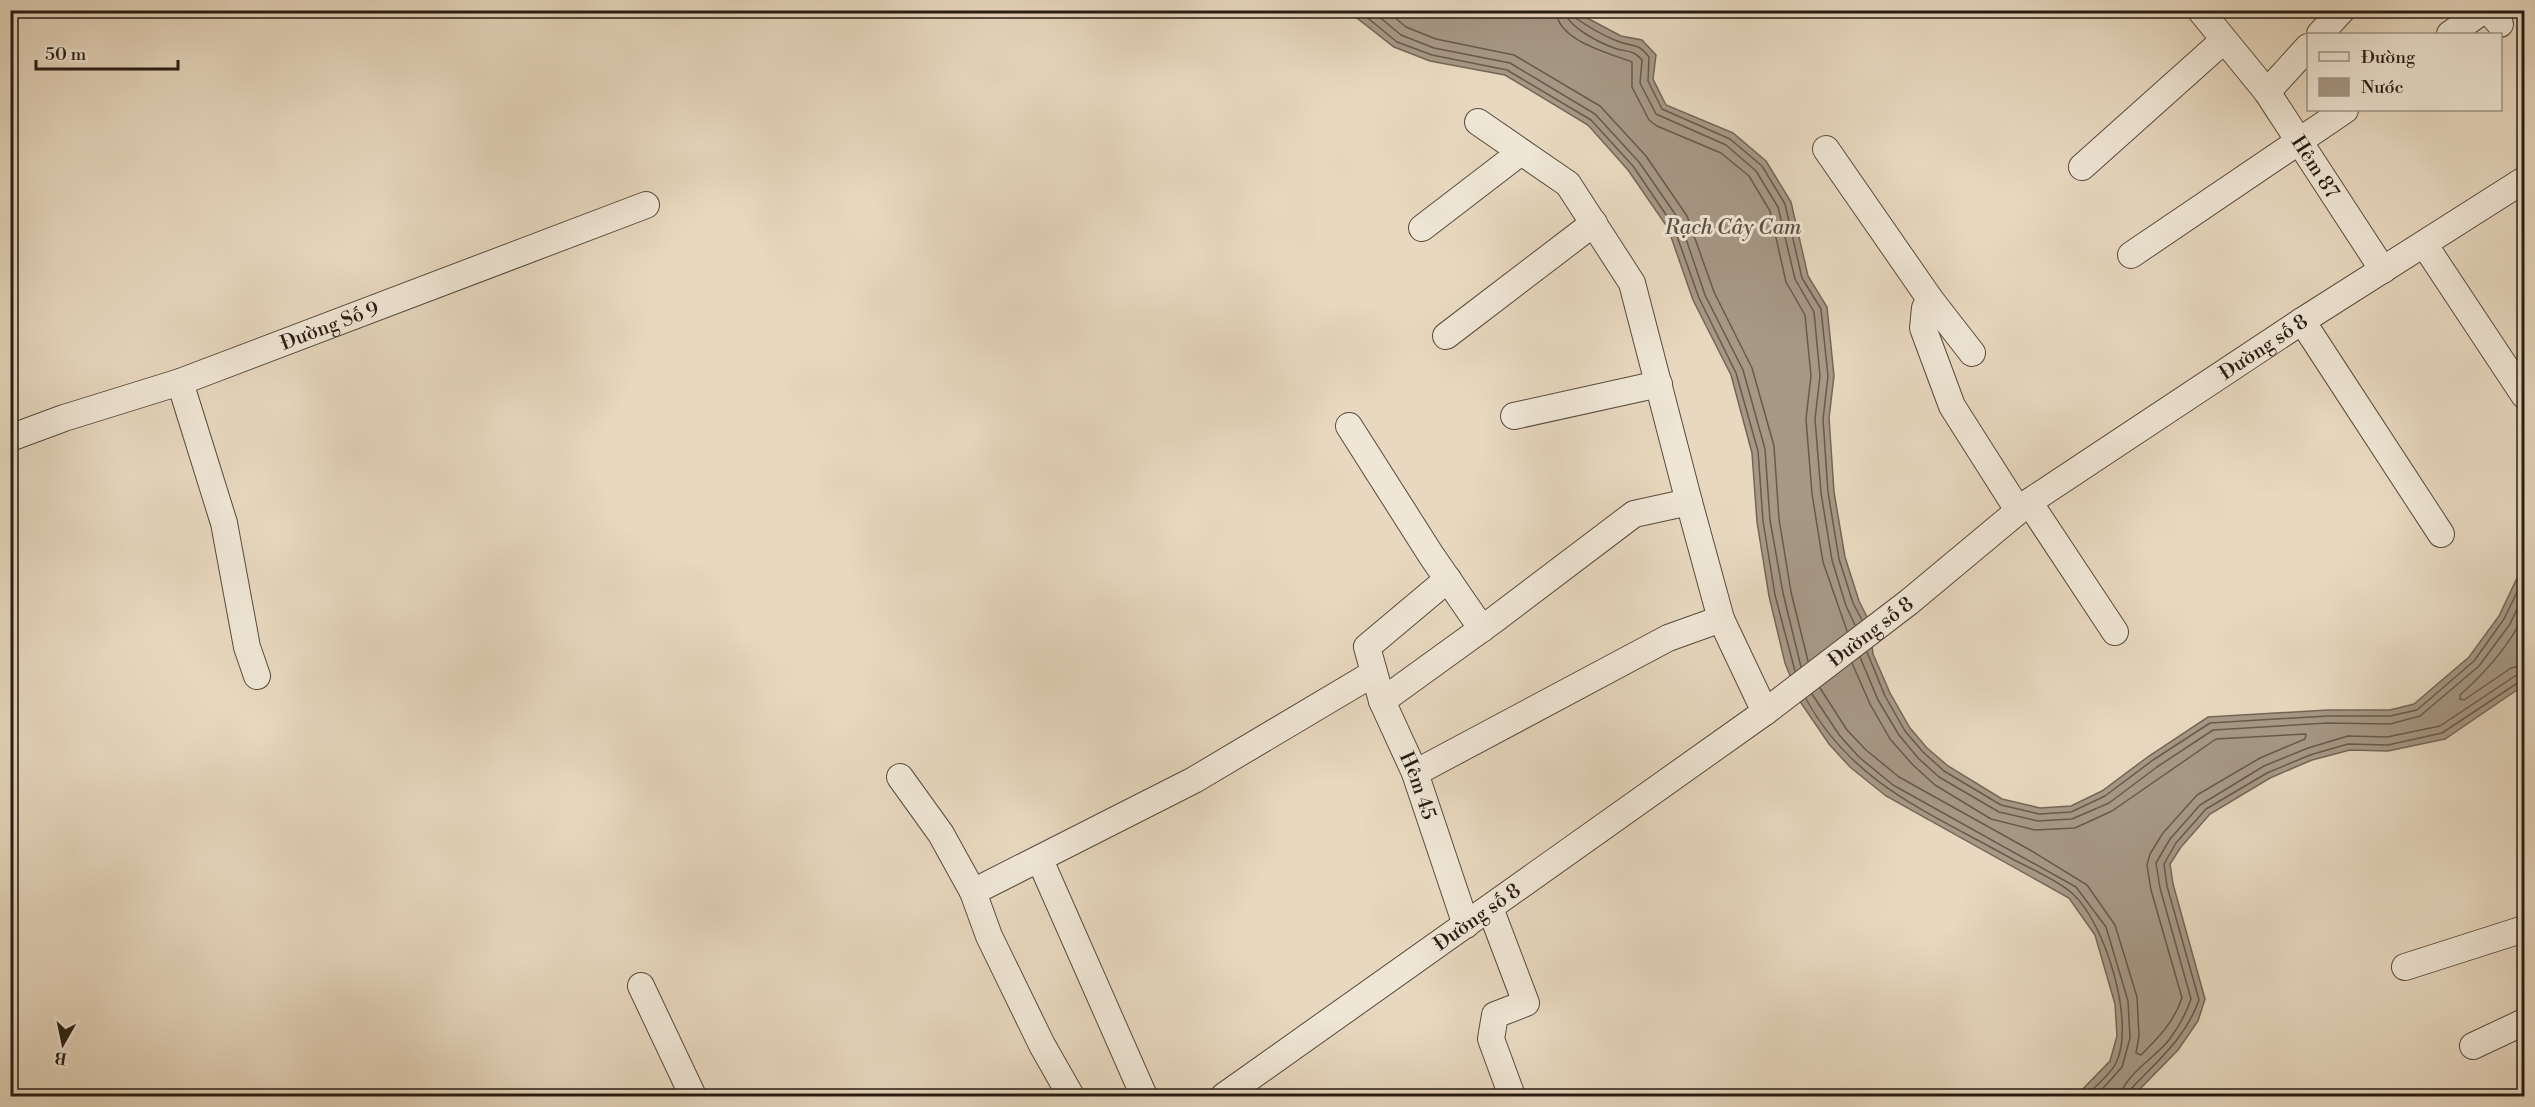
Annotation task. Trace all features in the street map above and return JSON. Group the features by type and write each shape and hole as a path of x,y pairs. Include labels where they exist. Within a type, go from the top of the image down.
{"street":[{"path":"2321,33 2342,10"},
{"name":"Hẻm 87","path":"2206,13 2224,40 2267,92 2383,270"},
{"path":"2452,33 2491,15"},
{"path":"2082,167 2224,40"},
{"path":"2267,92 2307,48"},
{"path":"2131,255 2344,111"},
{"path":"1478,122 1568,184 1632,283 1721,619 1771,708"},
{"path":"1826,149 1930,299 1972,353"},
{"path":"1422,228 1521,152"},
{"name":"Đường số 8","path":"1224,1096 1771,708 1909,602 2024,506 2302,321 2524,180"},
{"name":"Đường Số 9","path":"10,438 64,418 180,382 646,205"},
{"path":"1446,336 1594,223"},
{"path":"2424,244 2524,394"},
{"path":"1930,299 1925,308 1923,328 1952,406 2115,632"},
{"path":"2302,321 2441,534"},
{"path":"180,382 225,523 246,647 257,676"},
{"path":"1514,416 1659,384"},
{"path":"1349,426 1482,628"},
{"path":"1382,701 1634,514 1689,502"},
{"name":"Hẻm 45","path":"1448,579 1367,647 1382,701 1415,773 1466,925"},
{"path":"1415,773 1659,643 1721,619"},
{"path":"973,892 1194,780 1374,673"},
{"path":"900,777 941,834 973,892 988,936 1042,1046 1071,1096"},
{"path":"1040,860 1144,1096"},
{"path":"1490,908 1526,1003 1494,1015 1491,1039 1512,1096"},
{"path":"2405,967 2524,929"},
{"path":"641,986 693,1096"},
{"path":"2473,1046 2524,1022"}],"water":[{"name":"Rạch Cây Cam","path":"1348,11 1574,11 1621,36 1642,40 1656,55 1653,79 1666,105 1733,133 1766,161 1791,202 1808,276 1827,307 1834,376 1829,418 1834,492 1845,557 1859,601 1869,621 1873,654 1890,693 1910,728 1927,748 1948,766 2002,799 2040,808 2071,806 2102,791 2208,717 2328,710 2390,710 2414,704 2469,657 2499,616 2518,576 2524,569 2524,685 2445,739 2388,751 2350,750 2312,760 2270,778 2210,814 2181,847 2170,864 2173,884 2205,999 2198,1021 2178,1050 2133,1096 2076,1096 2110,1061 2117,1036 2115,1004 2095,935 2069,898 1886,796 1850,767 1829,744 1801,703 1785,663 1769,596 1757,522 1752,453 1731,375 1693,300 1668,228 1628,170 1588,125 1505,75 1430,61 1394,47"}]}
